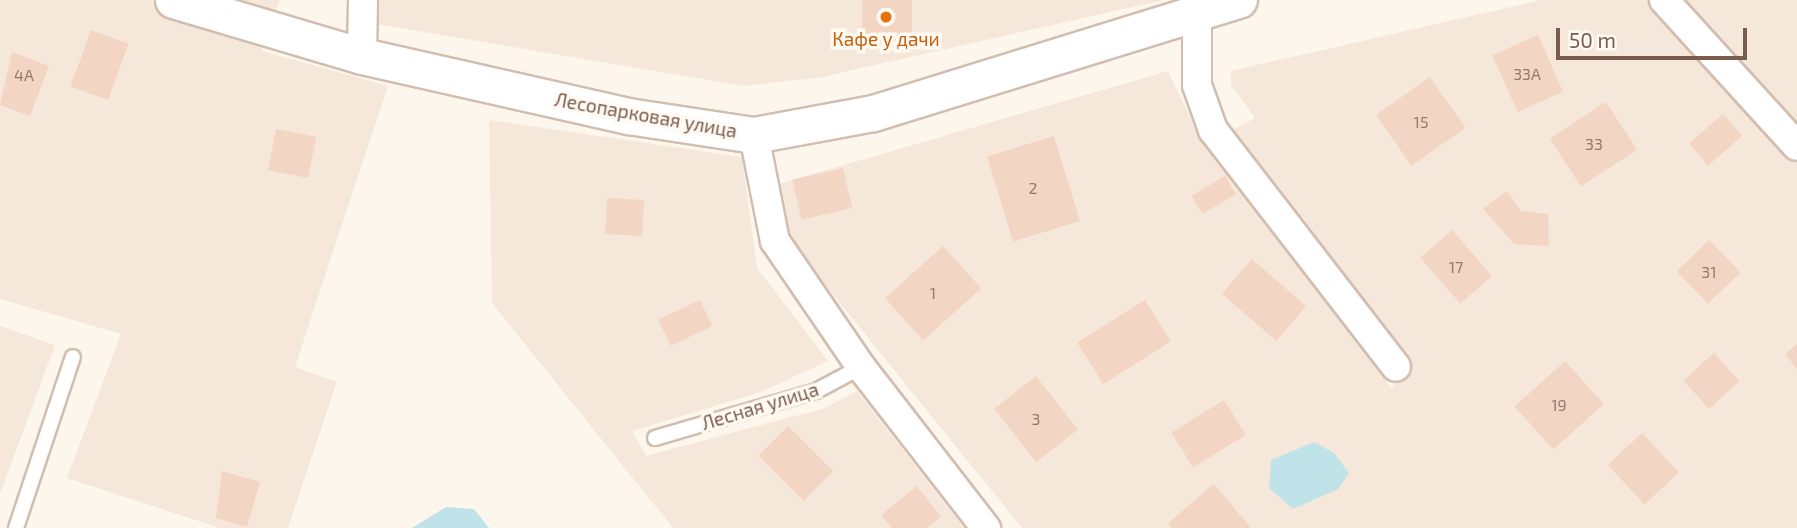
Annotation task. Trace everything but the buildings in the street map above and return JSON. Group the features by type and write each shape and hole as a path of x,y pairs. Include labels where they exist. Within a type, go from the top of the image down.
{"street":[{"name":"Лесопарковая улица","path":"173,0 362,56 628,116 754,135 873,113 1198,5 1239,0"},
{"path":"362,56 363,0"},
{"path":"1664,0 1797,146"},
{"path":"1198,5 1197,85 1213,130 1395,367"},
{"path":"754,135 775,242 862,367 986,528"}],"lane":[{"path":"16,528 73,356"},
{"name":"Лесная улица","path":"655,438 816,391 862,367"}],"shaded area":[{"path":"0,0 280,0 262,51 388,86 295,367 337,382 288,528 220,528 67,478 121,334 0,299"},
{"path":"377,0 1164,0 822,77 745,86 376,24"},
{"path":"1541,0 1797,0 1797,528 1022,528 792,244 778,184 1168,71 1195,128 1391,388 1412,366 1231,131 1255,118 1231,85 1231,71"},
{"path":"489,120 742,157 757,268 828,361 761,392 632,431 646,456 825,408 857,391 964,528 673,528 492,303"},
{"path":"0,326 55,345 0,494"}],"water":[{"path":"1314,442 1334,453 1349,473 1338,489 1293,509 1269,488 1271,460"},
{"path":"446,507 474,509 489,528 412,528"}],"place":[{"name":"Кафе у дачи","path":"886,17"}]}
